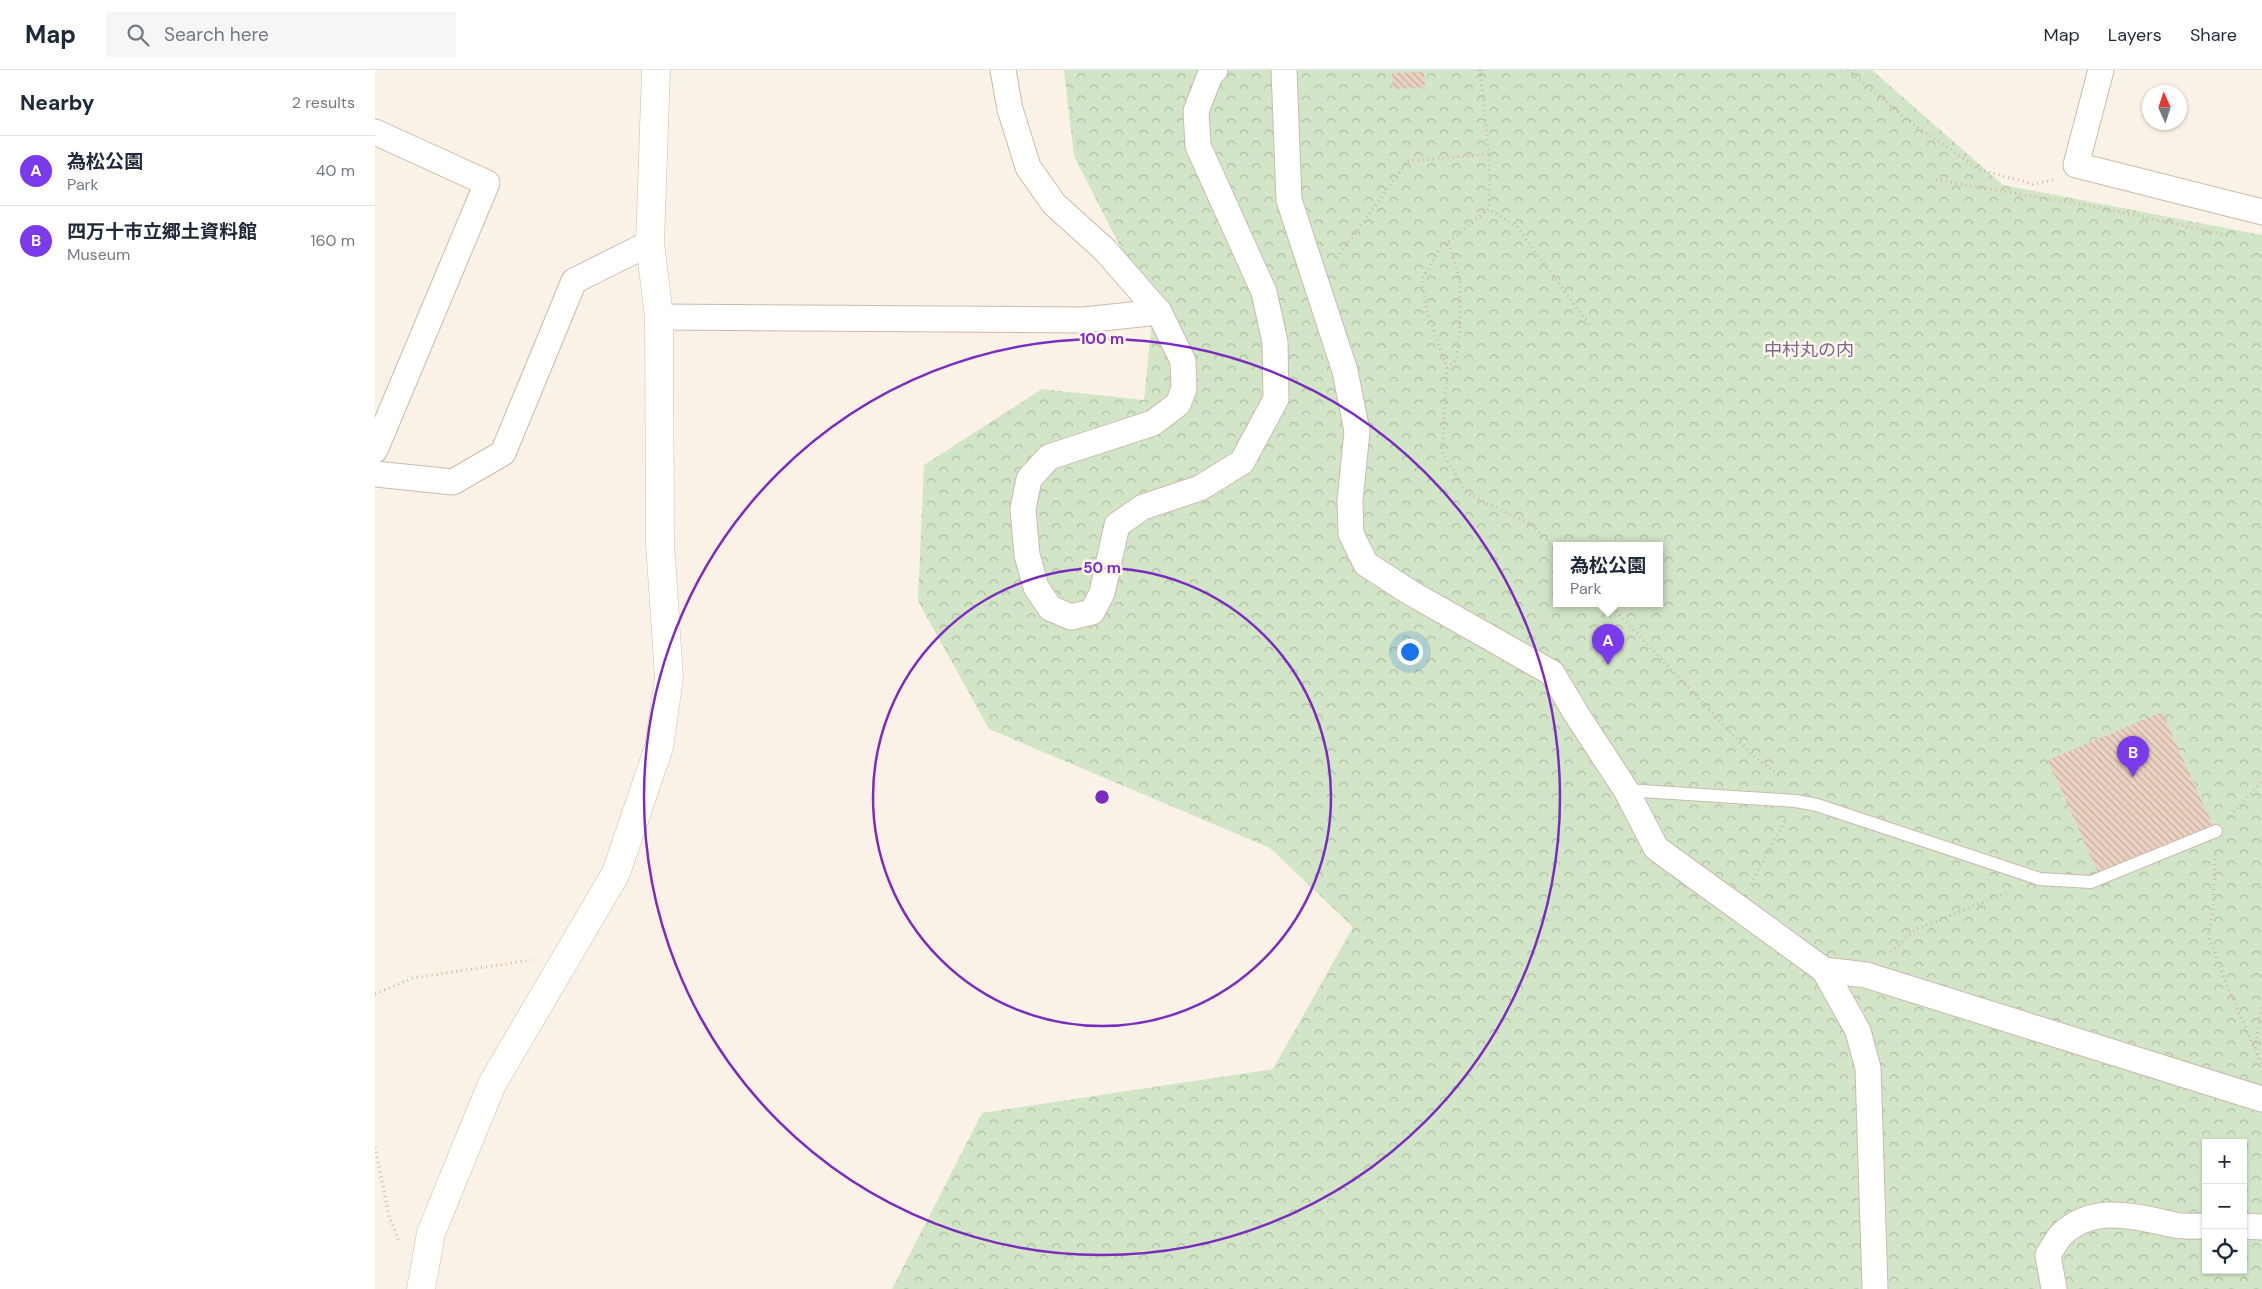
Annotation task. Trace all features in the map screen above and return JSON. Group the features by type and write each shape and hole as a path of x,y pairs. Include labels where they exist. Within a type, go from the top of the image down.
{"street":[{"path":"421,1289 431,1233 492,1084 616,873 659,747 669,678 660,542 659,317 650,243 656,70"},
{"path":"1003,70 1010,109 1028,167 1054,204 1105,250 1159,312 1183,361 1184,389 1178,404 1153,422 1049,458 1029,479 1023,509 1027,555 1037,587 1051,608 1071,617 1092,612 1102,593 1117,525 1143,506 1200,488 1242,462 1276,399 1275,342 1264,292 1198,146 1196,111 1210,75 1215,70"},
{"path":"1284,70 1289,200 1345,371 1357,431 1350,501 1351,534 1366,564 1411,593 1552,673 1577,716 1626,790 1655,848 1824,970 1858,1031 1868,1068 1875,1289"},
{"path":"2101,70 2076,165 2262,212"},
{"path":"375,132 487,183 375,450"},
{"path":"375,474 453,482 503,452 574,281 650,243"},
{"path":"659,317 1084,320 1159,312"},
{"path":"1824,970 1866,975 2262,1099"},
{"path":"2054,1289 2048,1255 2060,1236 2078,1223 2105,1215 2129,1214 2177,1225 2202,1226"},
{"path":"2247,1226 2262,1227"}],"lane":[{"path":"1626,790 1796,801 1817,805 2040,878 2091,882 2216,831"}],"path":[{"path":"1480,70 1489,154 1489,209"},
{"path":"1848,70 1906,119 1980,170 2033,184 2059,180 2076,165"},
{"path":"1317,285 1408,161 1489,154"},
{"path":"1936,180 2103,208 2234,236"},
{"path":"1489,209 1439,250 1422,279 1427,308 1447,368 1442,452 1467,493 1532,525 1553,547"},
{"path":"1489,209 1517,227 1590,326"},
{"path":"1447,368 1457,359 1460,321 1460,280 1448,242"},
{"path":"1612,607 1750,753 1817,805"},
{"path":"2262,781 2216,831 2213,910 2209,935 2224,978 2262,1065"},
{"path":"1738,908 1796,801"},
{"path":"1866,975 1915,930 2040,878"},
{"path":"375,994 413,978 568,955"},
{"path":"2255,1048 2262,1004"},
{"path":"375,1147 389,1216 400,1244"}],"green space":[{"path":"1064,70 1872,70 2003,185 2262,235 2262,1289 892,1289 982,1113 1273,1069 1353,927 1270,848 989,729 918,601 924,465 1042,389 1144,400 1153,311 1074,156"}],"building":[{"path":"1424,72 1425,87 1393,89 1392,73"},
{"path":"2162,712 2213,826 2099,875 2048,760"}],"place":[{"name":"為松公園","path":"1608,665"},
{"name":"四万十市立郷土資料館","path":"2133,777"}],"district":[{"name":"中村丸の内","path":"1809,350"}]}
